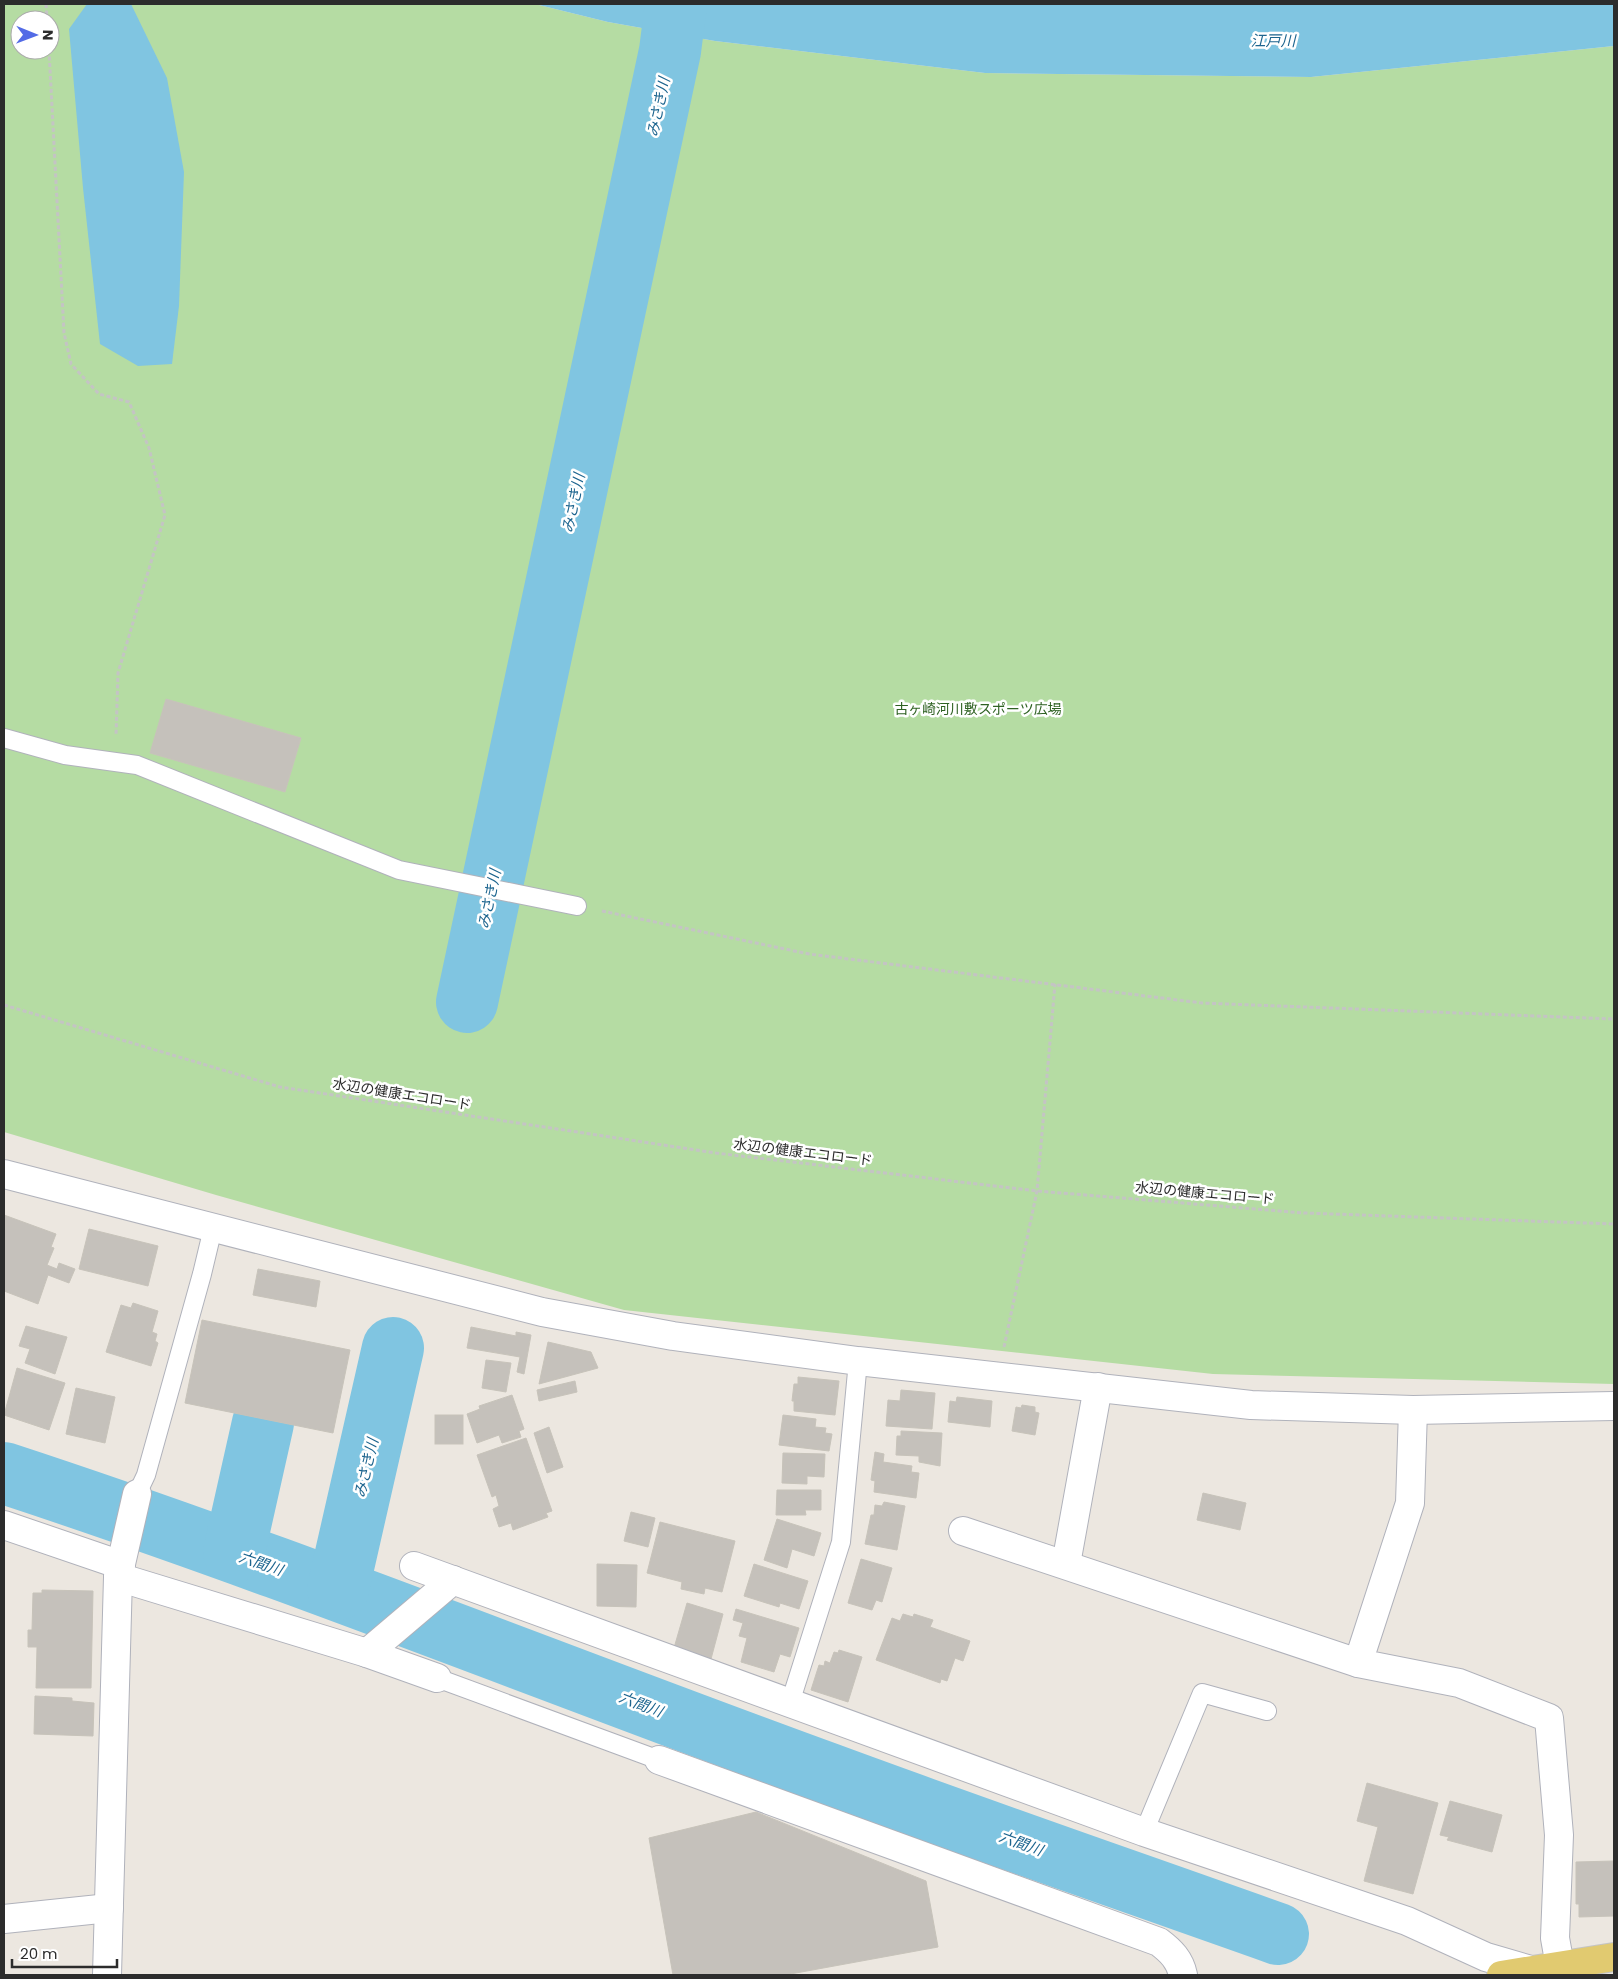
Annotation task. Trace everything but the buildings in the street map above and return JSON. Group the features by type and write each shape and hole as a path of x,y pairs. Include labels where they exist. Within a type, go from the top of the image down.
{"main road":[{"path":"1501,1975 1534,1971 1570,1971 1614,1958"}],"street":[{"path":"4,1174 542,1312 673,1336 858,1361 1251,1405 1412,1410 1614,1406"},
{"path":"1066,1564 1098,1387"},
{"path":"1358,1663 1410,1503 1412,1410"},
{"path":"108,1975 119,1571 138,1494"},
{"path":"4,1525 119,1571 437,1678"},
{"path":"962,1531 1066,1564 1358,1663 1459,1682 1549,1718 1559,1835 1555,1938 1570,1971"},
{"path":"414,1566 1144,1832 1407,1921 1486,1957 1534,1971"},
{"path":"367,1653 454,1580"},
{"path":"659,1760 1159,1942 1170,1950 1181,1965 1183,1975"},
{"path":"4,1919 109,1908"}],"lane":[{"path":"4,738 65,755 137,765 399,870 577,906"},
{"path":"138,1494 146,1475 213,1228"},
{"path":"790,1703 841,1542 858,1361"},
{"path":"437,1678 659,1760"},
{"path":"1144,1832 1202,1693 1267,1711"}],"path":[{"path":"50,60 64,333 71,364 99,394 129,402 149,448 165,515 118,673 115,762"},
{"path":"577,906 809,954 1202,1004 1614,1019"},
{"path":"998,1377 1037,1191 1055,984"},
{"name":"水辺の健康エコロード","path":"4,1005 280,1088 716,1153 1037,1191 1304,1213 1614,1224"}],"green space":[{"name":"古ヶ崎河川敷スポーツ広場","path":"4,4 535,4 608,22 715,41 985,73 1311,77 1614,46 1614,1384 1213,1374 624,1310 216,1195 4,1132"}],"water":[{"path":"87,4 131,4 167,78 184,172 179,306 172,364 138,366 100,344 83,188 69,29"},
{"name":"江戸川","path":"535,4 1614,4 1614,46 1311,77 985,73 715,41 608,22"}],"waterway":[{"name":"みさき川","path":"467,1002 670,51 676,4"},
{"name":"みさき川","path":"338,1589 393,1348"},
{"path":"234,1552 263,1423"},
{"name":"六間川","path":"4,1473 212,1544 726,1736 997,1835 1278,1934"}]}
